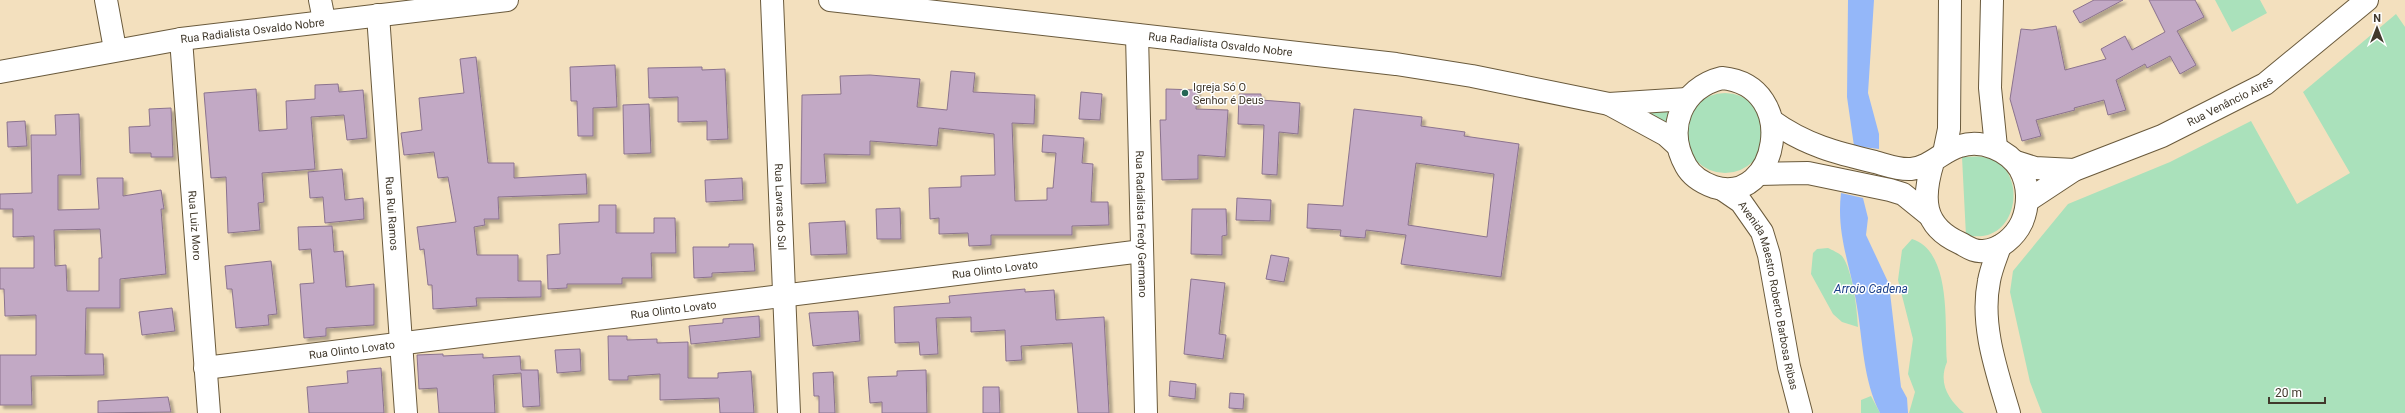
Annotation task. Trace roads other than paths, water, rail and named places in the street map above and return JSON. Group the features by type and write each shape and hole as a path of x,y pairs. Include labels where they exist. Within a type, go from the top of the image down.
{"street":[{"path":"106,0 115,49"},
{"name":"Rua Radialista Osvaldo Nobre","path":"0,72 322,10 378,15 507,0"},
{"name":"Rua Lavras do Sul","path":"772,0 789,413"},
{"name":"Rua Radialista Osvaldo Nobre","path":"830,0 1404,65 1472,76 1609,104 1687,99"},
{"path":"1929,215 1926,190 1949,129 1950,0"},
{"path":"1992,0 1990,88 1996,148"},
{"name":"Rua Venâncio Aires","path":"2027,201 2074,170 2162,136 2265,84 2367,0"},
{"name":"Rua Rui Ramos","path":"378,15 406,413"},
{"name":"Rua Radialista Fredy Germano","path":"1137,34 1146,413"},
{"name":"Rua Luiz Moro","path":"181,38 208,413"},
{"path":"1722,78 1736,80 1748,85 1759,94 1767,107 1772,121 1771,150 1759,174 1748,183 1735,188 1722,189 1702,183 1686,167 1677,145 1678,122 1687,99 1697,88 1709,81 1722,78"},
{"name":"Rua Radialista Osvaldo Nobre","path":"1609,104 1666,135 1677,145"},
{"path":"1759,174 1802,173 1822,175 1903,194 1929,215 1941,231 1973,250 1987,250 2000,246 2011,238 2019,228 2027,201 2026,185 2016,162 1996,148 1976,144 1960,145 1938,158 1910,169 1894,167 1827,151 1789,133 1772,121"},
{"name":"Rua Venâncio Aires","path":"2016,162 2035,168 2074,170"},
{"name":"Avenida Maestro Roberto Barbosa Ribas","path":"1722,189 1741,202 1762,232 1769,255 1789,367 1801,413"},
{"path":"2000,246 1989,282 1987,304 1991,347 2009,413"},
{"name":"Rua Olinto Lovato","path":"205,368 1142,251"}],"water":[{"path":"1848,0 1874,0 1868,93 1879,134 1879,149 1854,146 1847,97"},
{"name":"Arroio Cadena","path":"1841,193 1863,198 1868,218 1866,235 1889,284 1901,387 1907,398 1908,413 1880,413 1870,387 1864,361 1854,292 1842,237 1840,209"}],"place":[{"name":"Igreja Só O Senhor é Deus","path":"1185,93"}]}
